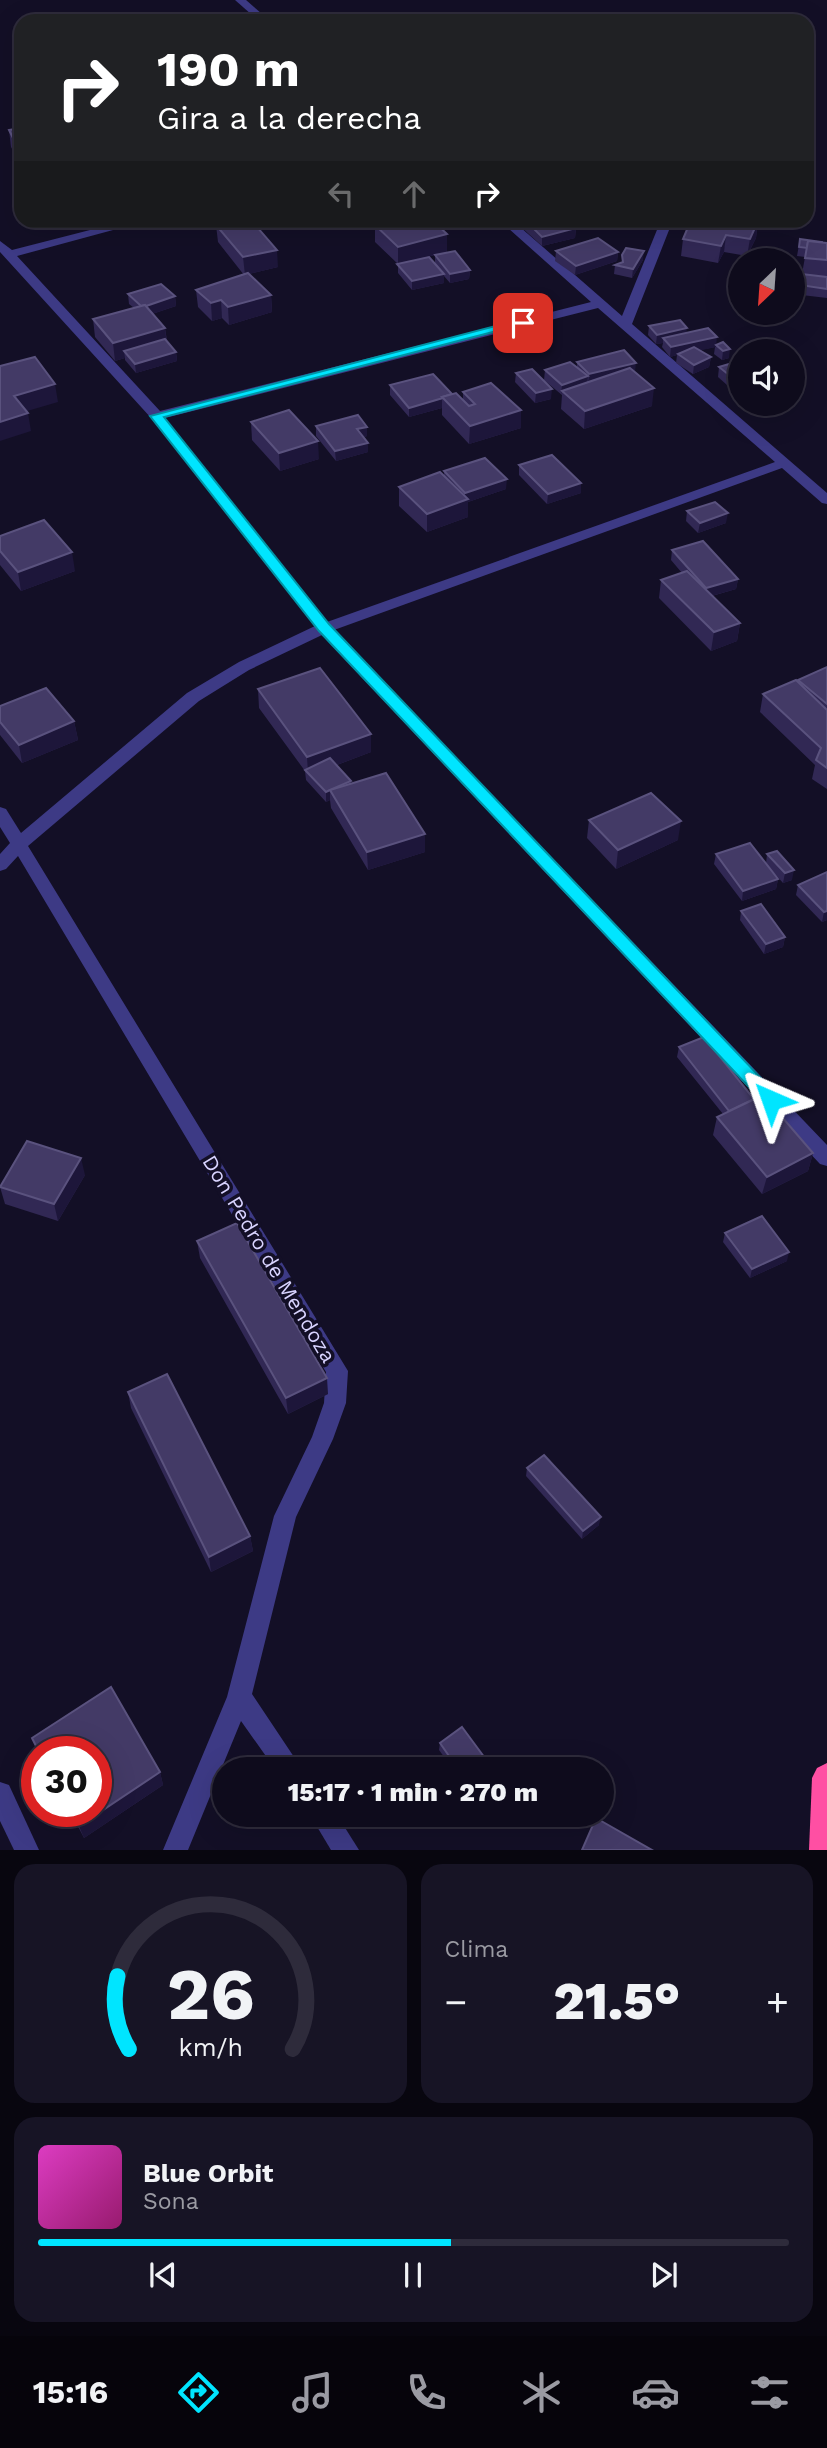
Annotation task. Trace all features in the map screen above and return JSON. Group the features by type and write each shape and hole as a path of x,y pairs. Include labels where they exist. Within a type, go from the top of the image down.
{"highway":[{"path":"824,1850 827,1778"}],"street":[{"path":"240,0 257,14"},
{"path":"4,250 107,228"},
{"path":"513,228 626,323 782,464 827,500"},
{"path":"626,323 664,228"},
{"path":"4,250 156,416 324,628 827,1158"},
{"path":"156,416 601,303"},
{"path":"0,865 18,845 193,697 244,666 324,628 782,464"},
{"name":"Don Pedro de Mendoza","path":"0,813 337,1371 335,1403 322,1439 285,1516 239,1697 175,1850"},
{"path":"239,1697 282,1757"},
{"path":"0,1794 27,1850"},
{"path":"331,1827 347,1850"}],"building":[{"path":"219,228 258,228 277,250 243,257"},
{"path":"378,228 441,228 447,234 398,247"},
{"path":"533,228 576,228 542,237"},
{"path":"688,228 755,228 750,239 726,235 721,246 683,239"},
{"path":"598,238 618,252 576,266 556,251"},
{"path":"800,239 822,243 808,241 807,248 799,247"},
{"path":"808,241 827,243 827,260 805,258"},
{"path":"626,248 644,251 633,269 615,265 623,262 622,255"},
{"path":"455,251 470,270 450,274 435,255"},
{"path":"429,257 444,274 412,281 397,264"},
{"path":"248,273 271,295 228,307 221,300 211,303 196,290"},
{"path":"805,274 827,277 827,289 805,286"},
{"path":"161,284 175,296 141,306 128,294"},
{"path":"145,305 165,328 113,343 93,319"},
{"path":"680,320 687,328 657,335 649,326"},
{"path":"708,328 717,337 671,347 663,338"},
{"path":"165,339 176,352 135,364 124,351"},
{"path":"723,342 728,350 723,351 716,345"},
{"path":"694,347 711,357 694,365 678,354"},
{"path":"624,350 636,363 589,374 577,362"},
{"path":"35,357 55,384 14,396 28,413 0,422 0,366"},
{"path":"570,362 588,376 562,385 545,370"},
{"path":"728,364 728,374 719,367"},
{"path":"630,368 654,388 585,411 562,391"},
{"path":"532,369 552,389 536,393 516,373"},
{"path":"433,374 452,394 409,408 390,385"},
{"path":"491,383 521,410 470,426 442,397 456,393 469,406 475,404 463,392"},
{"path":"289,410 318,441 279,453 251,422"},
{"path":"358,415 367,427 357,429 368,443 335,451 316,426"},
{"path":"552,455 581,483 548,494 519,465"},
{"path":"485,458 507,479 465,493 444,471"},
{"path":"440,472 468,499 427,514 399,487"},
{"path":"715,502 728,513 700,523 687,511"},
{"path":"44,520 72,552 18,572 0,551 0,536"},
{"path":"703,541 738,579 706,588 672,550"},
{"path":"687,571 740,623 714,632 661,580"},
{"path":"827,667 827,704 798,680"},
{"path":"320,668 371,734 307,757 258,689"},
{"path":"796,680 827,710 827,768 816,760 821,748 763,694"},
{"path":"46,688 74,721 19,745 0,722 0,706"},
{"path":"330,758 351,781 326,792 305,770"},
{"path":"386,773 425,834 367,852 330,790"},
{"path":"651,793 681,821 618,850 589,820"},
{"path":"750,843 778,879 743,891 716,854"},
{"path":"777,851 794,870 785,873 767,854"},
{"path":"827,872 827,911 824,912 798,885"},
{"path":"761,904 785,937 766,944 741,911"},
{"path":"704,1037 754,1099 729,1111 679,1047"},
{"path":"763,1095 813,1153 767,1177 717,1117"},
{"path":"27,1141 81,1158 54,1204 0,1187"},
{"path":"762,1216 789,1252 752,1269 725,1233"},
{"path":"237,1223 327,1378 286,1398 197,1241"},
{"path":"167,1374 250,1536 209,1557 128,1392"},
{"path":"544,1455 601,1517 583,1531 527,1468"},
{"path":"111,1687 160,1772 112,1804 112,1736 35,1736"},
{"path":"462,1727 484,1757 450,1757 440,1743"},
{"path":"592,1827 612,1827 652,1850 582,1850"}],"route":[{"path":"523,323 156,416 324,628 771,1100"}]}
